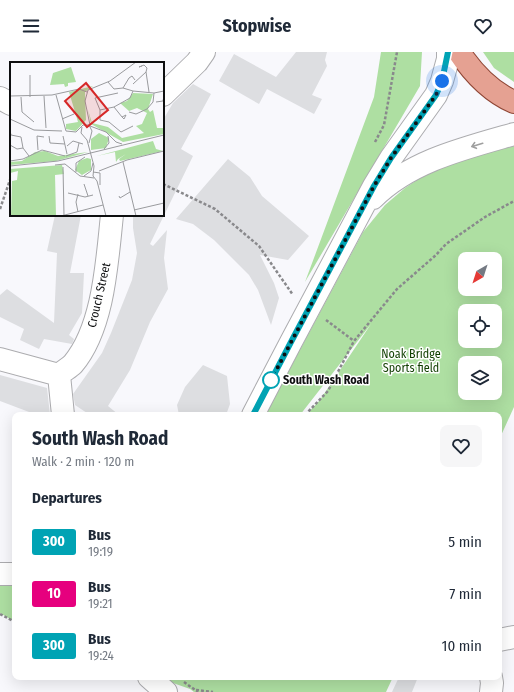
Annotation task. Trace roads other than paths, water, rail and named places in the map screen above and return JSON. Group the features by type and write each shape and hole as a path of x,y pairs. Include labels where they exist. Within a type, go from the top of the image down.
{"main road":[{"path":"459,52 477,75 500,95 514,102"}],"street":[{"path":"164,93 197,62 204,52"},
{"path":"256,412 374,186 391,158 436,95 442,81 448,52"},
{"path":"0,98 10,103"},
{"path":"363,208 378,193 415,169 460,150 514,134"},
{"name":"Crouch Street","path":"58,375 72,365 85,347 96,320 106,270 112,216"},
{"path":"0,359 58,375 63,412"},
{"path":"0,574 12,574"},
{"path":"502,639 514,637"},
{"path":"157,680 175,687"},
{"path":"491,680 491,692"}],"place":[{"name":"South Wash Road","path":"271,380"}],"park label":[{"name":"Noak Bridge Sports field","path":"411,361"}]}
